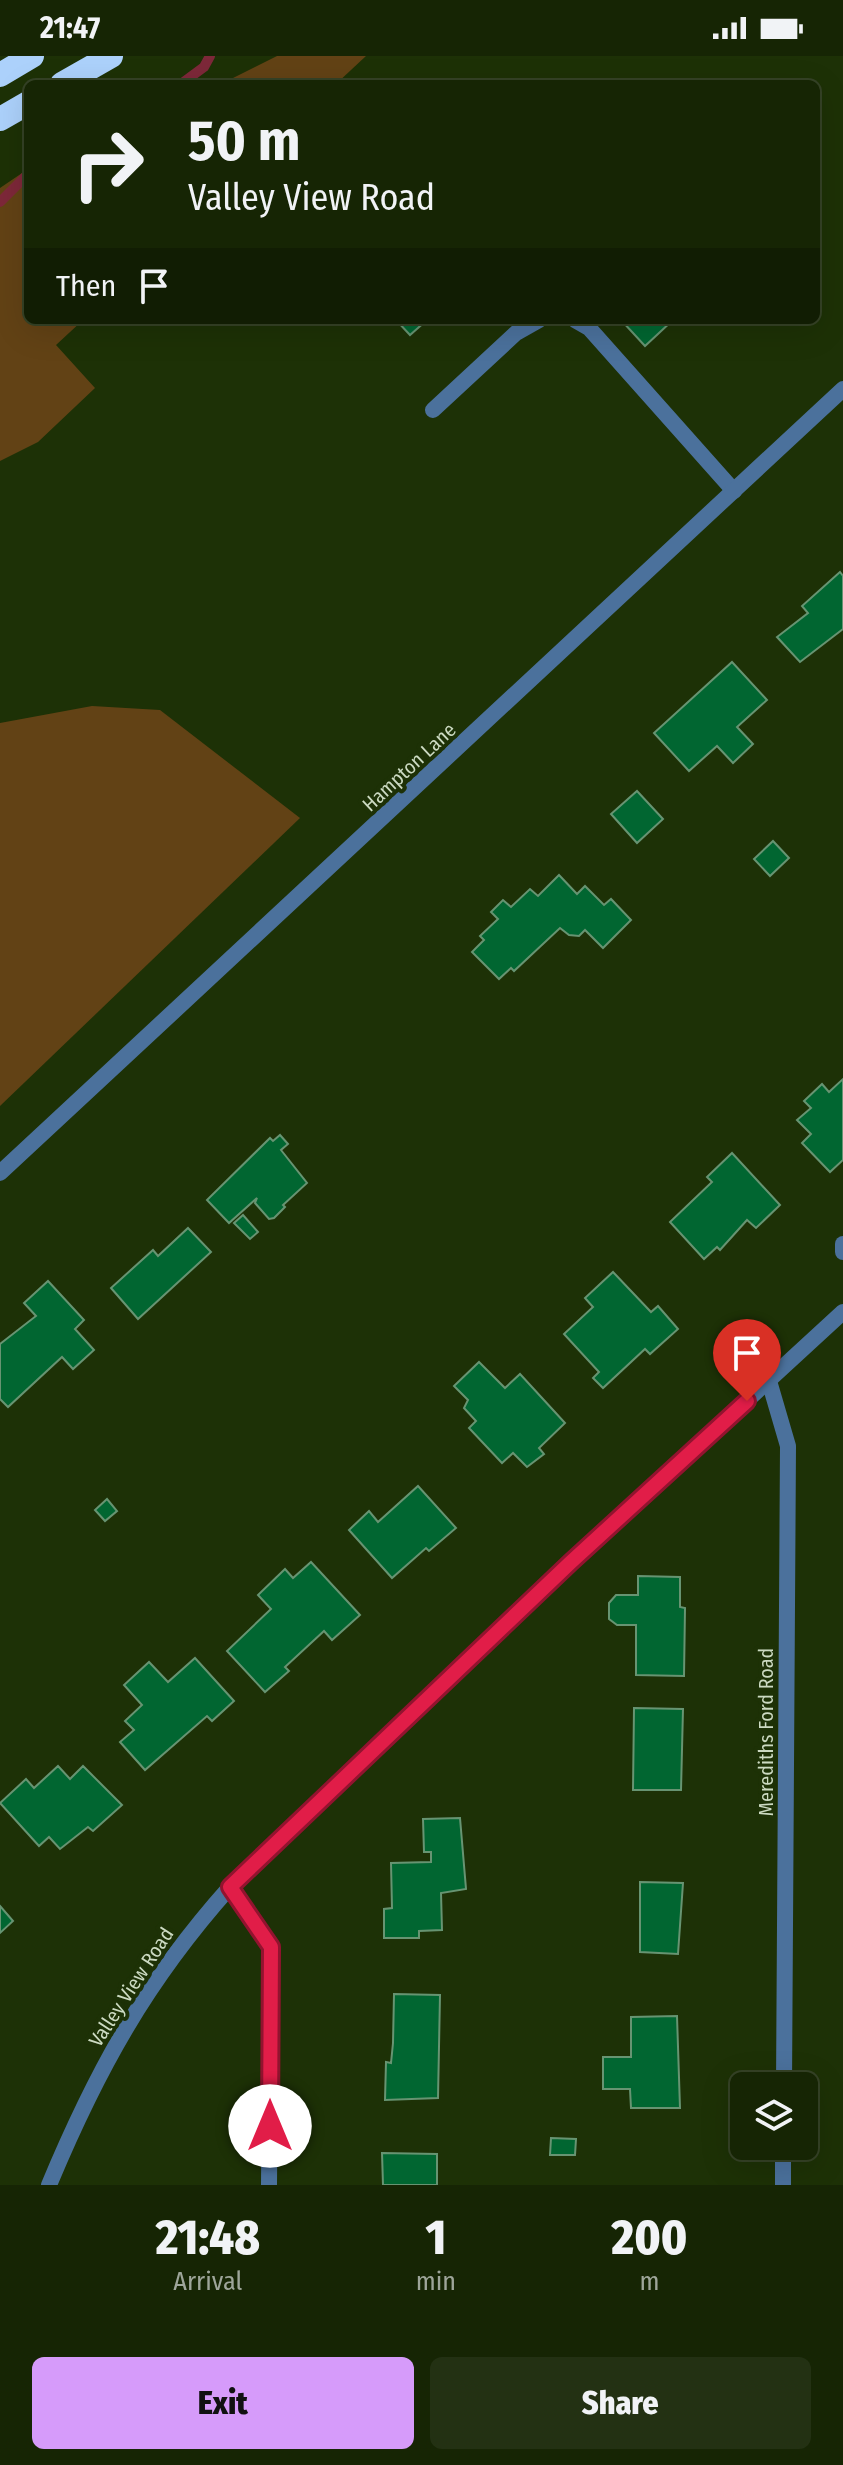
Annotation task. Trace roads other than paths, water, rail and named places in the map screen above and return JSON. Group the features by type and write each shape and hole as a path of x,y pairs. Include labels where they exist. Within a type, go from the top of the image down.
{"highway":[{"path":"0,75 32,56"},
{"path":"69,80 111,56"},
{"path":"0,119 24,105"}],"street":[{"path":"433,410 516,333 532,324"},
{"path":"582,324 589,328 734,491"},
{"name":"Hampton Lane","path":"0,1173 843,389"},
{"path":"843,1244 843,1252"},
{"name":"Valley View Road","path":"49,2185 99,2075 126,2026 186,1936 230,1887 571,1562 843,1312"},
{"name":"Merediths Ford Road","path":"769,1381 788,1446 784,2072"},
{"path":"230,1887 271,1947 269,2185"},
{"path":"783,2160 783,2185"}],"waterway":[{"path":"186,80 204,67 210,56"},
{"path":"0,202 24,178"}]}
